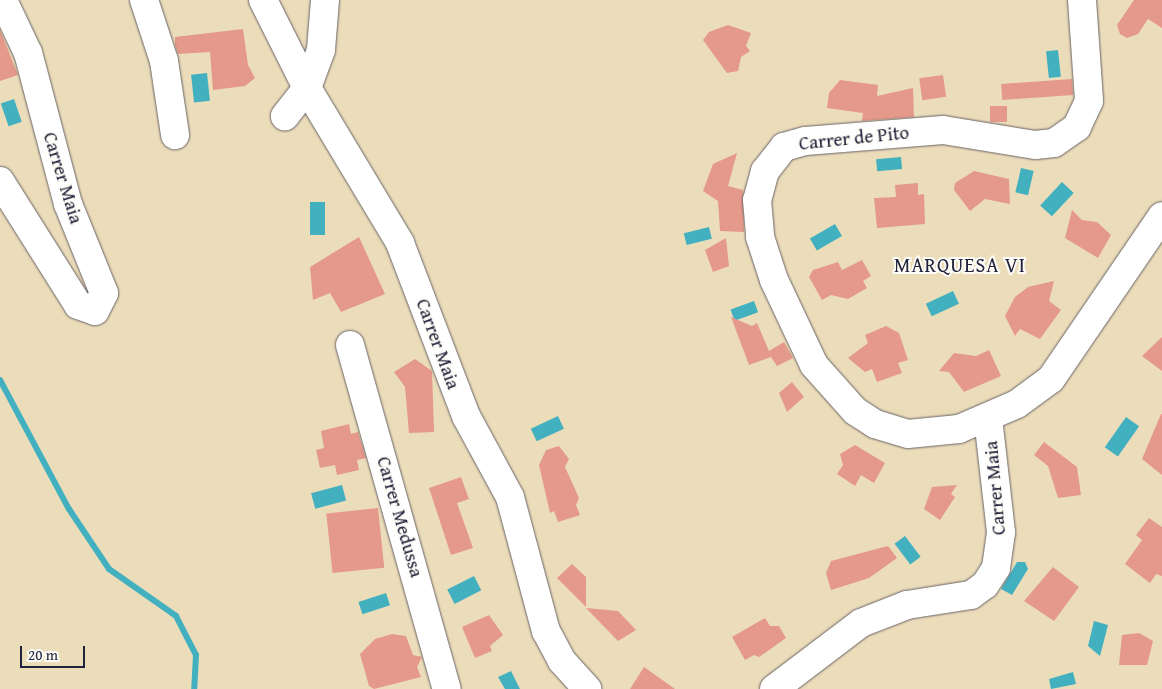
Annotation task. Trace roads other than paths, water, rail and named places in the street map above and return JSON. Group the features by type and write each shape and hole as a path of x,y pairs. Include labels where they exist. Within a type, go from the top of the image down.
{"street":[{"name":"Carrer Maia","path":"0,181 78,306 95,311 104,293 68,204 28,53 3,0"},
{"path":"144,0 164,61 175,135"},
{"name":"Carrer Maia","path":"263,0 307,88 400,242 466,416 510,497 546,631 562,661 587,689"},
{"path":"285,116 307,88 321,50 325,0"},
{"name":"Carrer de Pito","path":"988,418 958,430 908,434 875,424 841,398 805,351 776,288 760,236 760,186 779,152 805,140 943,130 1035,145 1062,139 1082,120 1089,101 1082,0"},
{"name":"Carrer Maia","path":"774,689 846,632 875,616 907,605 971,595 985,585 996,568 1001,532 988,418 1051,379 1162,216"},
{"name":"Carrer Medussa","path":"350,345 447,689"}],"water":[{"path":"1058,50 1061,77 1049,78 1046,51"},
{"path":"207,73 210,101 194,103 191,75"},
{"path":"14,99 22,122 9,126 1,104"},
{"path":"901,157 902,169 877,171 876,159"},
{"path":"1021,168 1034,171 1028,195 1015,192"},
{"path":"1062,182 1074,193 1052,216 1040,205"},
{"path":"310,202 325,202 325,235 310,235"},
{"path":"835,224 842,236 817,251 810,238"},
{"path":"709,227 712,239 687,245 684,233"},
{"path":"953,291 959,304 932,316 926,304"},
{"path":"754,301 758,312 735,321 731,310"},
{"path":"558,416 564,429 537,441 531,429"},
{"path":"1126,417 1139,426 1118,456 1105,447"},
{"path":"342,485 346,500 315,509 311,493"},
{"path":"905,536 921,557 910,565 895,544"},
{"path":"1017,562 1025,562 1028,569 1012,595 1001,589"},
{"path":"474,576 481,590 455,604 447,590"},
{"path":"386,593 390,605 362,614 358,602"},
{"path":"1094,621 1108,625 1100,656 1088,646"},
{"path":"511,671 520,689 505,689 498,677"},
{"path":"1073,672 1076,684 1051,689 1049,679"}],"waterway":[{"path":"0,380 69,509 109,569 176,616 196,655 194,689"}],"district":[{"name":"MARQUESA VI","path":"960,264"}]}
